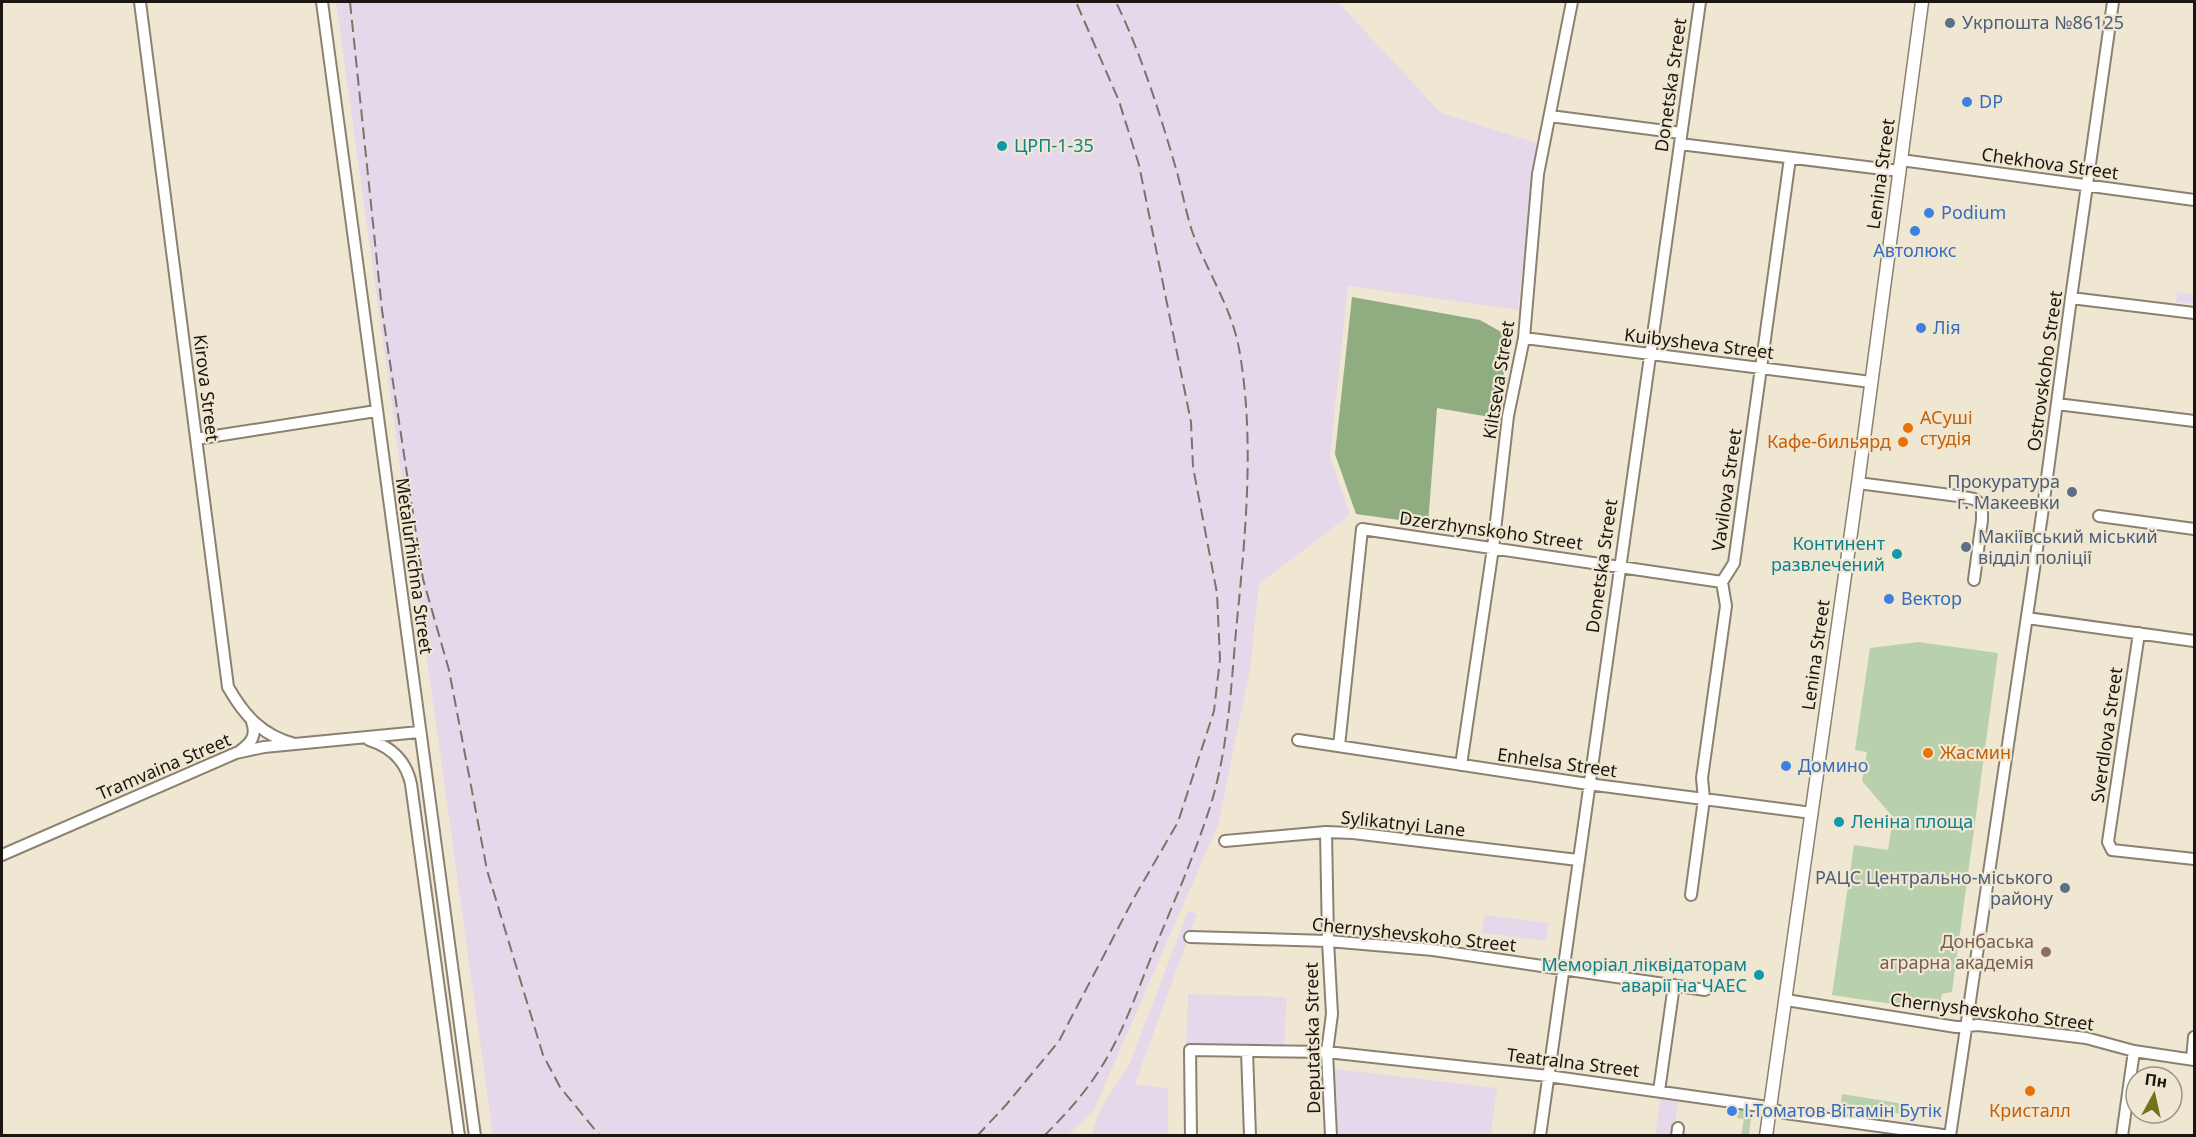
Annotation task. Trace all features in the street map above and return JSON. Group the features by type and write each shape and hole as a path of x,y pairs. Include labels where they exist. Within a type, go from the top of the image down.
{"main road":[{"name":"Lenina Street","path":"1766,1136 1858,483 1922,2"}],"street":[{"name":"Kirova Street","path":"140,2 228,687 240,709 252,722 271,736 295,744"},
{"name":"Metalurhichna Street","path":"322,2 475,1136"},
{"name":"Kiltseva Street","path":"1461,765 1493,548 1508,416 1524,338 1538,174 1572,2"},
{"name":"Donetska Street","path":"1540,1136 1700,2"},
{"name":"Ostrovskoho Street","path":"1950,1136 2027,618 2113,2"},
{"name":"Chekhova Street","path":"1550,116 1790,158 1900,165 2194,200"},
{"name":"Vavilova Street","path":"1722,582 1734,563 1790,158"},
{"path":"2071,298 2194,313"},
{"name":"Kuibysheva Street","path":"1524,338 1871,382"},
{"path":"2057,404 2194,422"},
{"path":"196,439 376,411"},
{"path":"1858,483 1958,496 1974,499 1982,505 1974,580"},
{"path":"2099,516 2194,529"},
{"name":"Dzerzhynskoho Street","path":"1339,746 1362,529 1722,582"},
{"path":"1691,895 1704,800 1702,778 1726,606 1722,582"},
{"path":"2027,618 2194,641"},
{"name":"Sverdlova Street","path":"2139,633 2108,842 2112,850 2194,859"},
{"path":"236,753 253,739 255,729 252,722"},
{"name":"Tramvaina Street","path":"2,855 236,753 264,747 419,732"},
{"path":"362,738 390,749 399,756 409,774 459,1136"},
{"name":"Enhelsa Street","path":"1298,740 1588,784 1812,813"},
{"name":"Sylikatnyi Lane","path":"1225,842 1326,832 1353,833 1578,860"},
{"name":"Deputatska Street","path":"1326,832 1332,1014 1327,1052 1331,1136"},
{"name":"Chernyshevskoho Street","path":"1190,937 1328,941 1433,950 1704,990"},
{"path":"1659,1091 1674,986"},
{"name":"Chernyshevskoho Street","path":"1786,1000 1956,1027 1978,1024 2086,1038 2134,1051 2193,1059"},
{"path":"2193,1059 2194,1036"},
{"name":"Teatralna Street","path":"1191,1136 1190,1050 1327,1052 1548,1076 1950,1136"},
{"path":"1248,1051 1250,1136"},
{"path":"2122,1136 2134,1051"}],"shaded area":[{"path":"336,2 1338,2 1441,113 1537,143 1518,310 1348,286 1330,456 1350,515 1259,584 1250,669 1218,825 1093,1112 1068,1135 493,1135"},
{"path":"2177,292 2194,295 2194,304 2176,302"},
{"path":"1188,911 1197,914 1135,1084 1168,1088 1168,1135 1091,1136 1101,1108 1130,1063"},
{"path":"1484,915 1549,923 1546,941 1482,933"},
{"path":"1188,994 1287,997 1284,1046 1186,1045"},
{"path":"1335,1069 1497,1088 1491,1135 1337,1135"},
{"path":"1661,1097 1679,1099 1673,1135 1655,1136"}],"green space":[{"path":"1352,297 1480,320 1510,337 1496,418 1437,408 1428,524 1356,514 1335,454"},
{"path":"1918,642 1998,653 1952,992 1942,994 1939,1011 1832,995 1854,845 1888,850 1893,817 1862,781 1867,752 1855,750 1870,648"},
{"path":"1842,1094 1904,1104 1902,1114 1841,1104"},
{"path":"1738,1109 1752,1111 1749,1135 1741,1135 1744,1119 1737,1118"}],"railway":[{"path":"350,2 382,310 423,579 449,670 487,870 543,1055 560,1087 600,1136"},
{"path":"977,1136 1059,1041 1135,896 1178,822 1214,711 1220,659 1217,593 1193,467 1191,422 1139,165 1119,101 1076,2"},
{"path":"1044,1136 1089,1085 1117,1039 1184,878 1211,804 1217,783 1228,718 1243,562 1248,457 1245,388 1237,337 1226,306 1192,231 1157,107 1134,43 1116,2"}],"place":[{"name":"Укрпошта №86125","path":"1950,23"},
{"name":"DP","path":"1967,102"},
{"name":"ЦРП-1-35","path":"1002,146"},
{"name":"Podium","path":"1929,213"},
{"name":"Автолюкс","path":"1915,231"},
{"name":"Лія","path":"1921,328"},
{"name":"АСуші студія","path":"1908,428"},
{"name":"Кафе-бильярд","path":"1903,442"},
{"name":"Прокуратура г. Макеевки","path":"2072,492"},
{"name":"Макіївський міський відділ поліції","path":"1966,547"},
{"name":"Континент развлечений","path":"1897,554"},
{"name":"Вектор","path":"1889,599"},
{"name":"Жасмин","path":"1928,753"},
{"name":"Домино","path":"1786,766"},
{"name":"Леніна площа","path":"1839,822"},
{"name":"РАЦС Центрально-міського району","path":"2065,888"},
{"name":"Донбаська аграрна академія","path":"2046,952"},
{"name":"Меморіал ліквідаторам аварії на ЧАЕС","path":"1759,975"},
{"name":"Кристалл","path":"2030,1091"},
{"name":"І.Томатов Вітамін Бутік","path":"1732,1111"}]}
